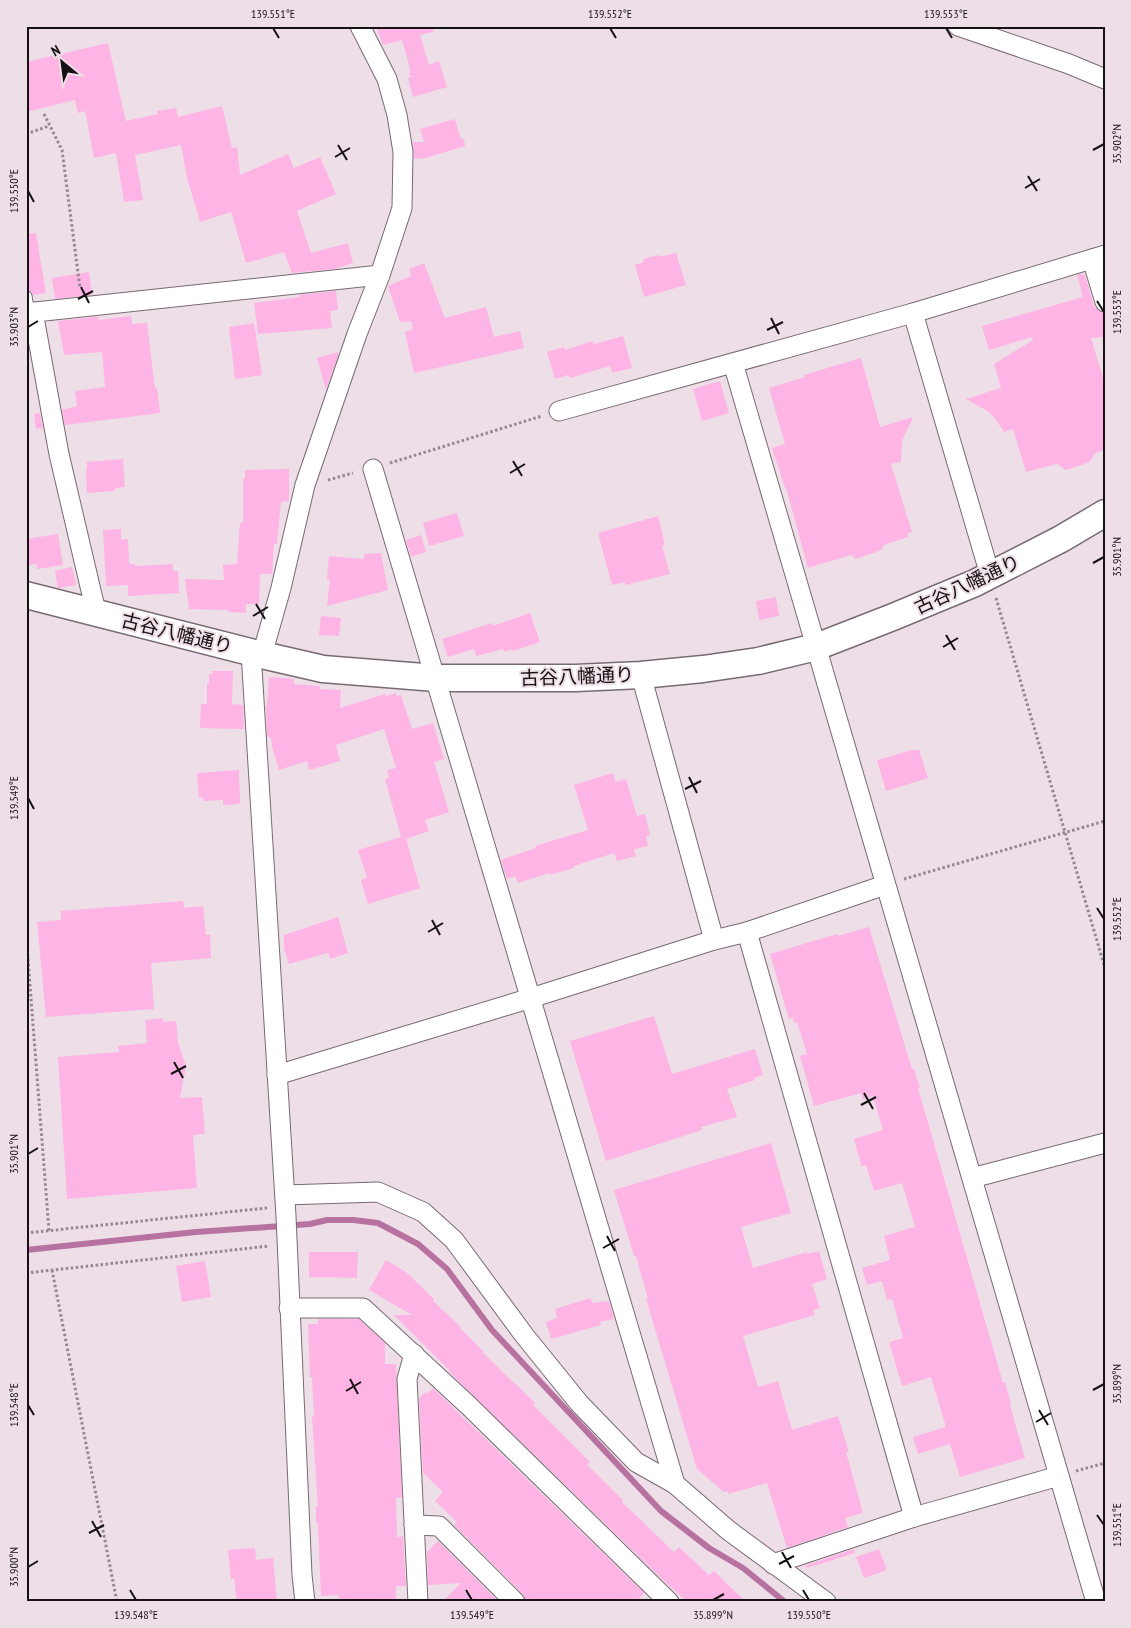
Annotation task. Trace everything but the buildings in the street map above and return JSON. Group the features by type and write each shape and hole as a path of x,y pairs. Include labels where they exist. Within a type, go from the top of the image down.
{"street":[{"path":"305,1602 302,1575 257,654 281,588 305,485 357,334 380,276 402,208 402,152 397,115 387,79 360,26"},
{"path":"958,26 1060,61 1105,79"},
{"path":"559,411 913,313 1098,257 1105,302"},
{"path":"96,612 59,454 29,308 83,307 380,276"},
{"path":"913,313 990,575"},
{"path":"733,364 884,885 1096,1602"},
{"path":"373,469 675,1484"},
{"name":"古谷八幡通り","path":"26,595 257,654 323,668 436,678 576,678 641,675 749,662 816,647 893,617 990,575 1061,539 1105,513"},
{"path":"641,675 714,940"},
{"path":"277,1075 714,940 747,932 884,885"},
{"path":"747,932 914,1518"},
{"path":"972,1178 1105,1143"},
{"path":"285,1201 378,1192 423,1212 454,1240 524,1335 579,1403 636,1462 675,1484 728,1530 826,1602"},
{"path":"289,1308 363,1308 469,1406 669,1602"},
{"path":"414,1354 406,1379 418,1602"},
{"path":"773,1564 914,1518 1059,1476"},
{"path":"414,1524 439,1526 515,1602"}],"path":[{"path":"44,114 62,150 83,307"},
{"path":"26,134 50,126"},
{"path":"305,485 373,469 559,411"},
{"path":"990,575 1105,968"},
{"path":"884,885 1105,821"},
{"path":"26,934 49,1230"},
{"path":"26,1233 285,1201"},
{"path":"26,1273 287,1244"},
{"path":"52,1270 117,1602"},
{"path":"1059,1476 1105,1463"}],"waterway":[{"path":"26,1250 196,1232 310,1224 327,1220 353,1220 378,1223 418,1244 447,1269 492,1330 661,1511 709,1548 743,1568 785,1602"}]}
